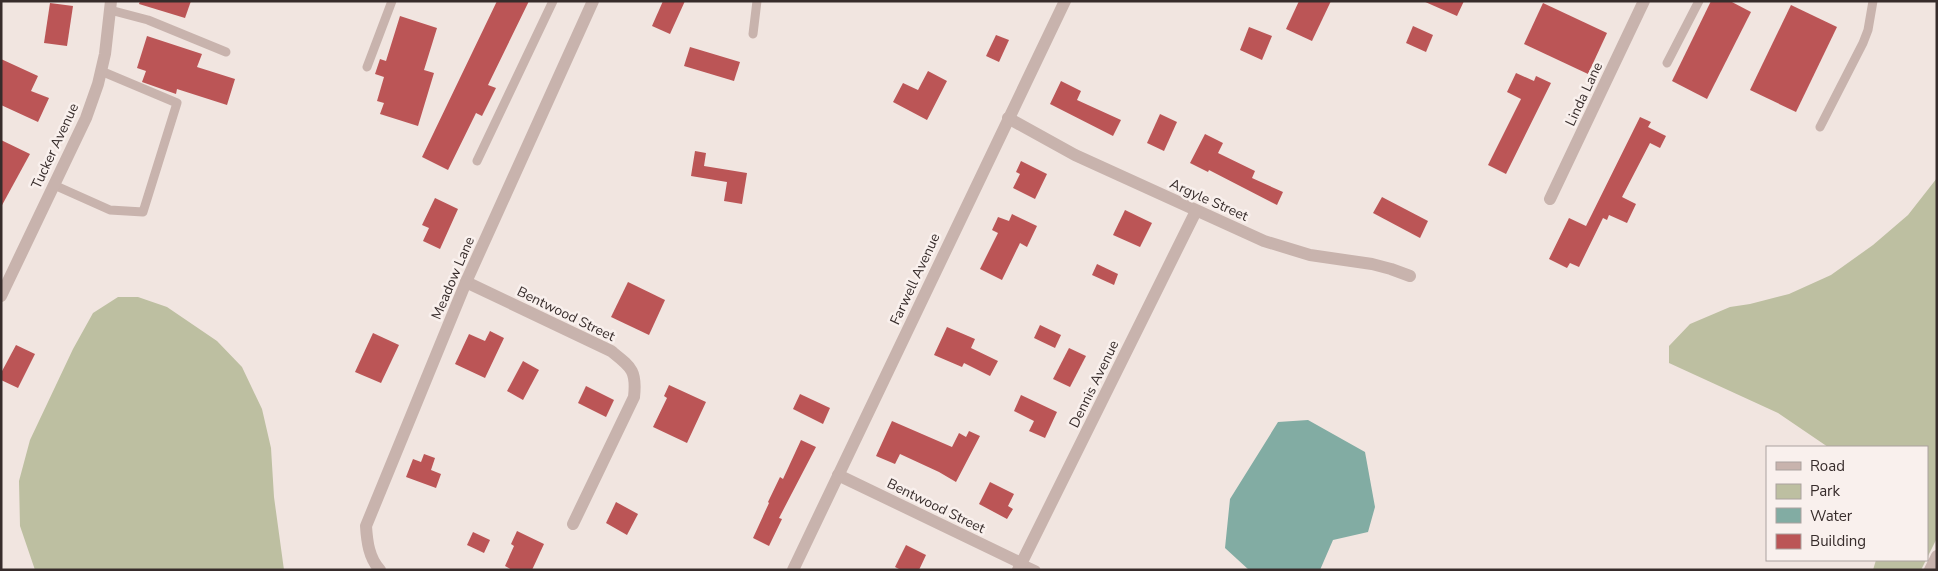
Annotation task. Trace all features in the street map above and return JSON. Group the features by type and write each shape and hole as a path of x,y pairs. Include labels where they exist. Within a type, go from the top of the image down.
{"street":[{"name":"Meadow Lane","path":"380,570 374,564 368,545 366,526 466,282 593,1"},
{"name":"Farwell Avenue","path":"793,570 1065,1"},
{"name":"Linda Lane","path":"1550,199 1644,1"},
{"name":"Tucker Avenue","path":"1,296 86,118 105,54 110,6"},
{"name":"Argyle Street","path":"1008,118 1075,155 1264,241 1310,255 1391,269 1410,276"},
{"name":"Dennis Avenue","path":"1020,566 1196,211"},
{"name":"Bentwood Street","path":"466,282 611,351 628,365 636,380 634,397 573,524"},
{"name":"Bentwood Street","path":"838,476 1020,566"},
{"path":"1930,570 1937,556"}],"lane":[{"path":"367,67 392,1"},
{"path":"477,162 553,1"},
{"path":"753,34 757,1"},
{"path":"1667,63 1699,1"},
{"path":"1820,127 1868,30 1873,1"},
{"path":"110,6 226,52"},
{"path":"54,184 110,210 143,212 177,102 101,71"},
{"path":"1020,566 1036,570"}],"green space":[{"path":"1937,178 1937,538 1928,556 1928,446 1827,446 1778,413 1669,363 1669,346 1690,324 1730,307 1789,294 1831,275 1873,245 1908,215"},
{"path":"118,297 138,297 167,307 217,341 242,367 262,409 271,448 274,497 284,570 35,570 20,526 19,481 30,440 73,349 93,313"},
{"path":"1876,561 1926,561 1921,570 1873,570"}],"water":[{"path":"1308,420 1365,452 1375,507 1368,532 1333,540 1320,570 1249,570 1225,548 1230,499 1278,422"}],"building":[{"path":"140,1 191,1 185,18 139,4"},
{"path":"497,1 529,1 488,85 496,88 482,116 476,113 448,170 422,157"},
{"path":"663,1 685,1 670,34 652,26"},
{"path":"1299,1 1331,1 1312,41 1286,29"},
{"path":"1423,1 1464,1 1457,16"},
{"path":"1711,1 1730,1 1751,12 1707,99 1672,81"},
{"path":"50,3 73,6 67,46 44,43"},
{"path":"1543,3 1607,33 1588,74 1524,44"},
{"path":"1791,5 1837,27 1796,112 1750,90"},
{"path":"400,16 437,28 424,70 434,73 418,126 380,114 384,103 377,101 384,77 375,74 380,59 386,61"},
{"path":"1413,26 1433,35 1426,52 1406,43"},
{"path":"1249,27 1272,36 1262,60 1240,50"},
{"path":"996,35 1009,40 999,62 986,56"},
{"path":"147,36 202,54 197,67 235,79 227,105 177,89 176,94 142,82 146,71 137,68"},
{"path":"690,47 740,62 734,81 684,66"},
{"path":"1,59 38,76 31,91 49,98 38,122 1,105"},
{"path":"928,71 947,81 927,120 893,102 903,83 918,90"},
{"path":"1516,73 1534,81 1536,76 1551,83 1506,174 1488,165 1521,99 1507,92"},
{"path":"1061,81 1081,91 1077,100 1121,120 1113,136 1050,104"},
{"path":"1160,114 1177,122 1164,151 1147,143"},
{"path":"1640,117 1651,122 1648,127 1666,136 1660,148 1650,143 1622,197 1636,204 1627,223 1609,215 1607,220 1603,218 1579,267 1570,263 1567,268 1549,259 1569,218 1586,226"},
{"path":"1205,134 1223,143 1218,153 1255,171 1252,178 1283,192 1277,205 1209,170 1208,172 1190,163"},
{"path":"1,140 30,154 1,207"},
{"path":"695,151 706,153 704,166 747,173 742,204 724,201 727,182 691,176"},
{"path":"1021,161 1047,174 1035,199 1013,188 1020,174 1016,172"},
{"path":"1382,197 1428,221 1420,238 1373,213"},
{"path":"435,198 458,209 440,249 423,241 429,228 422,225"},
{"path":"1125,210 1152,223 1140,247 1113,235"},
{"path":"1012,214 1037,226 1027,247 1020,243 1002,280 980,269 998,233 992,230 998,217 1009,221"},
{"path":"1097,264 1118,274 1114,285 1092,275"},
{"path":"628,282 665,300 649,335 611,317"},
{"path":"1040,325 1061,335 1055,348 1034,338"},
{"path":"947,327 975,339 971,348 998,361 990,376 964,363 962,367 934,355"},
{"path":"490,331 504,338 485,378 455,364 469,334 485,341"},
{"path":"373,333 399,345 381,383 355,372"},
{"path":"16,345 35,354 18,388 1,380 1,373"},
{"path":"1069,348 1086,356 1070,387 1053,379"},
{"path":"523,361 539,370 523,400 507,391"},
{"path":"669,385 706,402 687,443 653,427 667,398 664,396"},
{"path":"586,386 614,400 606,417 578,403"},
{"path":"800,394 830,408 823,424 793,409"},
{"path":"1021,395 1057,412 1045,438 1029,431 1034,421 1014,411"},
{"path":"892,421 952,447 959,433 966,437 969,431 980,436 956,482 900,454 895,464 876,456"},
{"path":"801,440 816,447 779,518 782,519 769,546 753,538 780,477 783,479"},
{"path":"424,454 435,458 431,470 441,474 436,488 406,477 413,459 421,462"},
{"path":"990,482 1014,494 1008,506 1013,509 1007,519 979,504"},
{"path":"616,502 638,514 627,535 606,523"},
{"path":"517,531 544,544 532,570 512,570 505,566 514,546 511,544"},
{"path":"473,532 490,540 484,553 467,545"},
{"path":"906,545 926,555 919,570 901,570 895,567"}]}
